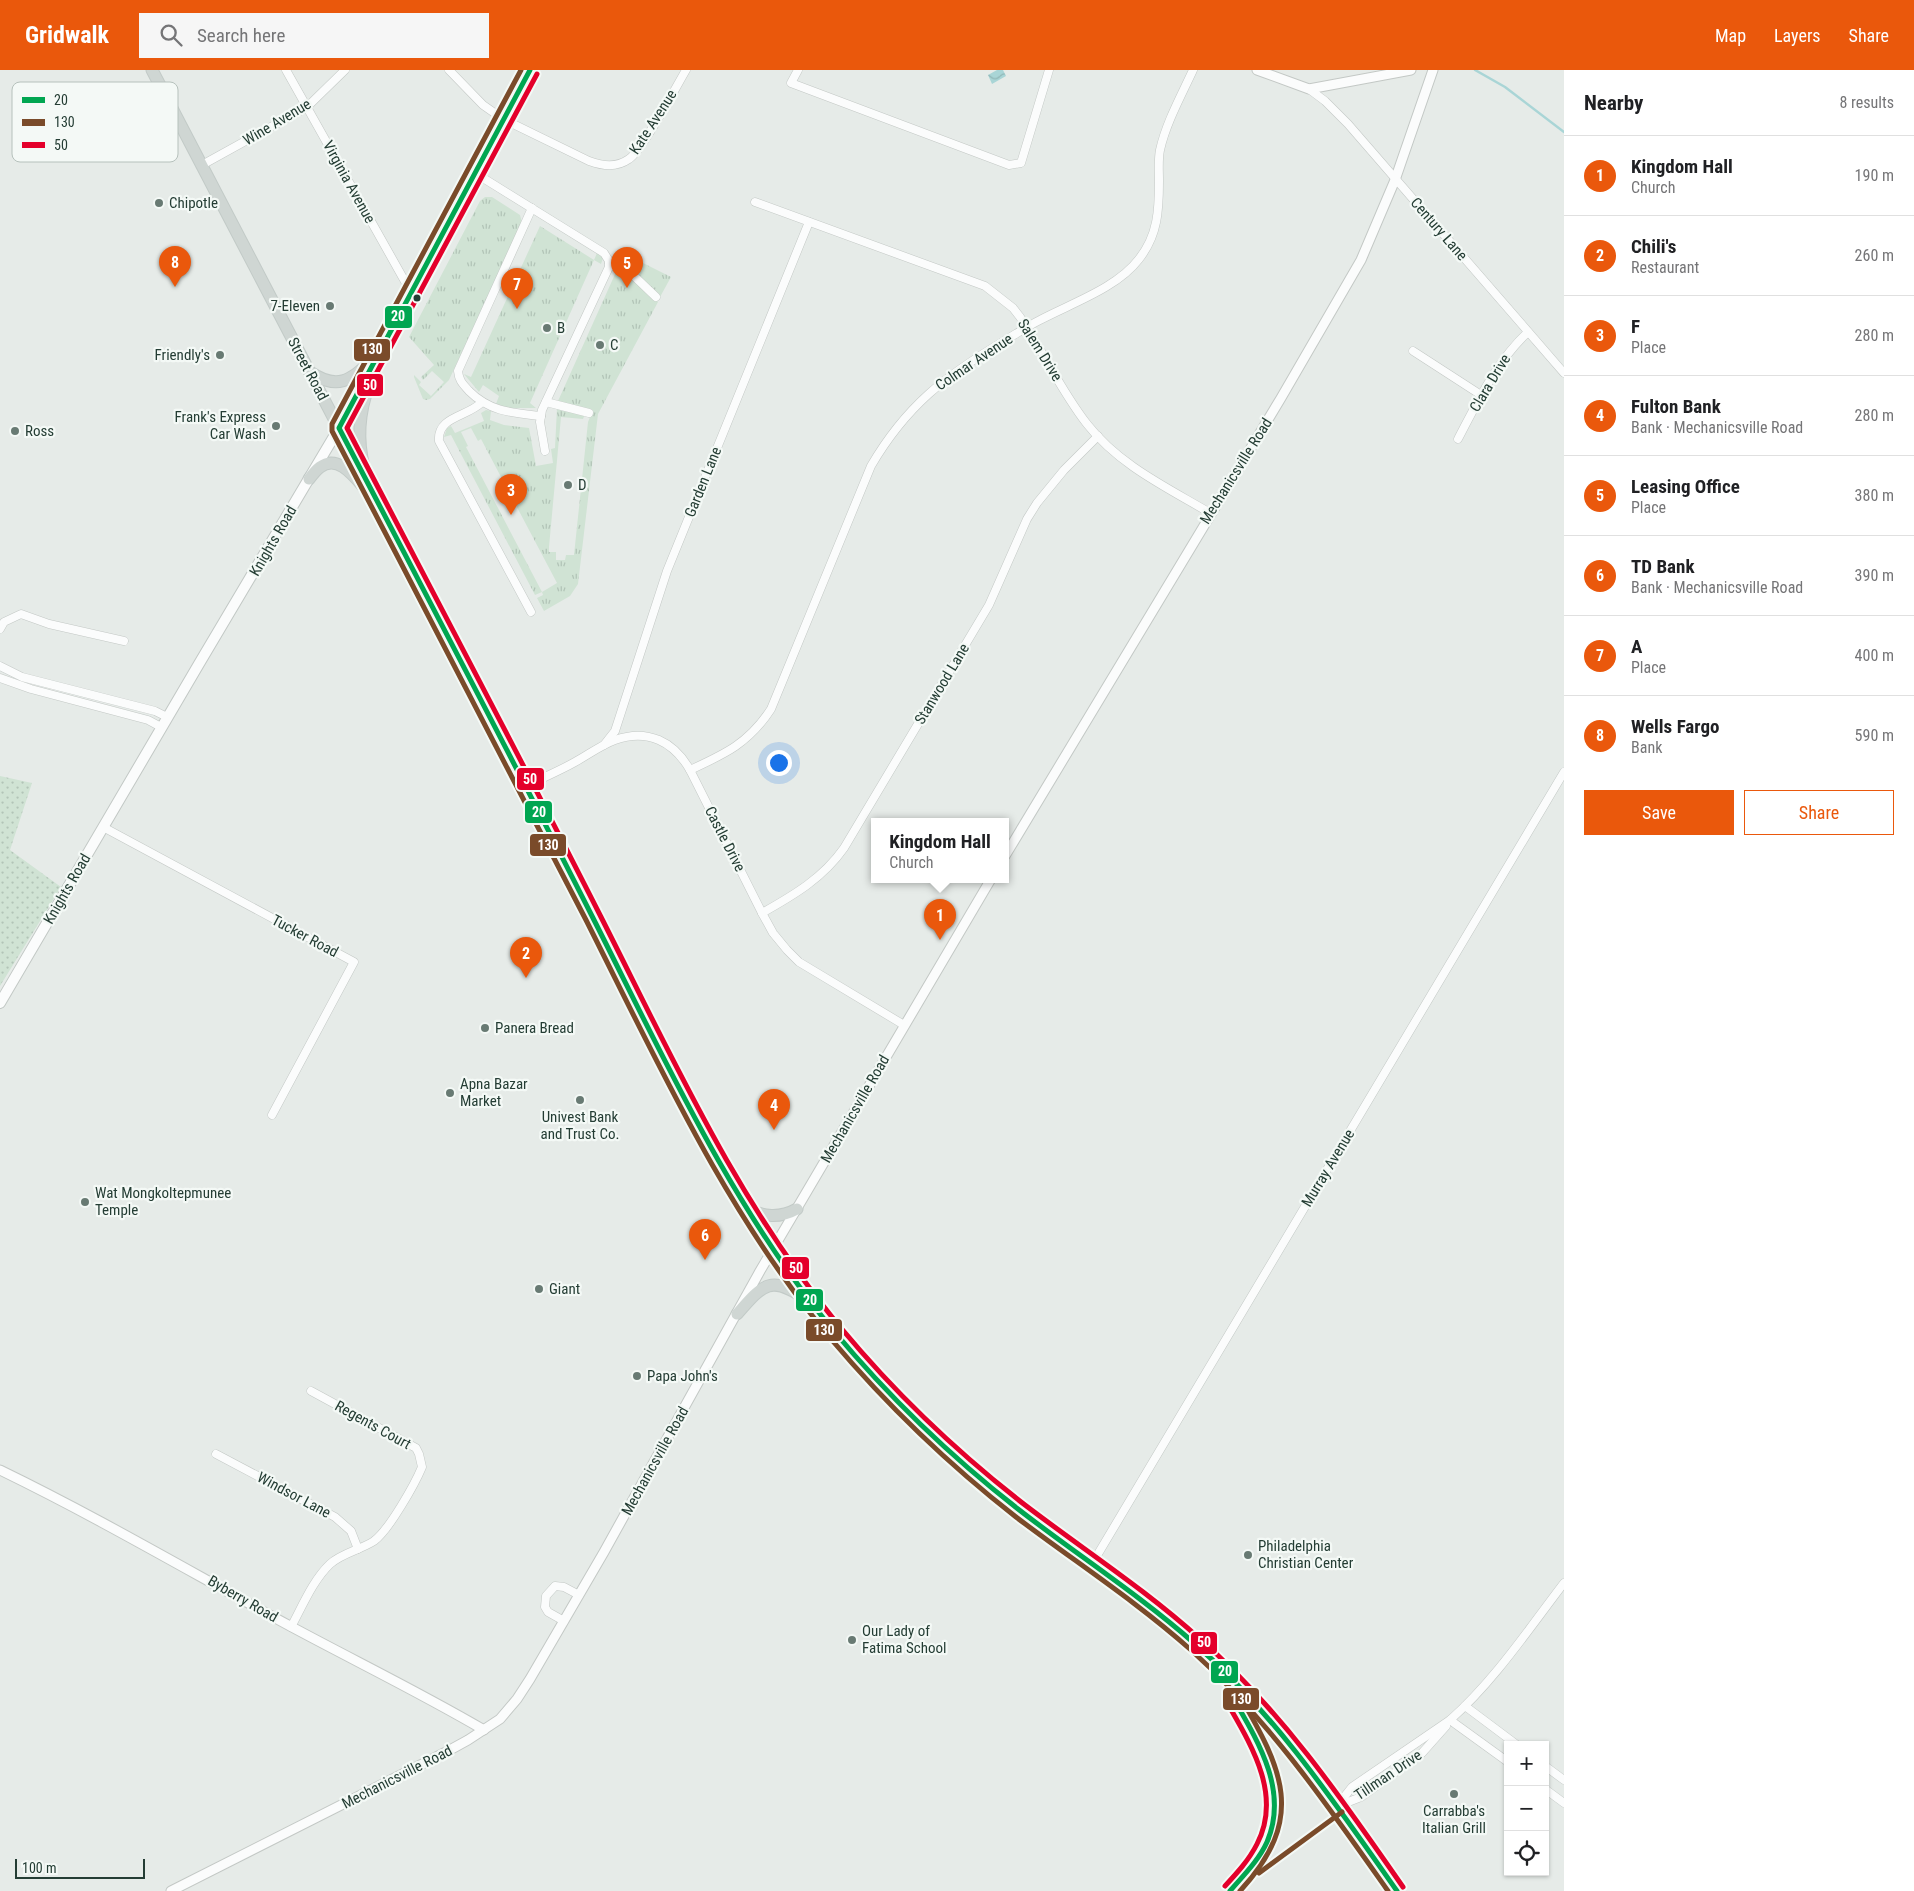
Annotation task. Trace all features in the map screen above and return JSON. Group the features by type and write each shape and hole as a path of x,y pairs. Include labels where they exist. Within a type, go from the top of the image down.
{"main road":[{"name":"Street Road","path":"152,70 158,82"},
{"name":"Knights Road","path":"0,1003 339,428 530,70"},
{"name":"Street Road","path":"178,119 526,786 700,1130 744,1206 773,1250 814,1305 872,1375 946,1448 1017,1508 1174,1627 1232,1678 1277,1727 1398,1891"},
{"path":"310,372 329,382 345,381 359,372 379,354"},
{"path":"370,488 361,453 360,427 364,398 379,354"},
{"path":"309,479 320,467 327,464 341,465 377,502"},
{"path":"744,1206 761,1214 772,1216 789,1213 797,1209"},
{"path":"737,1314 760,1289 773,1285 779,1285 788,1289 814,1305"}],"street":[{"name":"Virginia Avenue","path":"286,70 412,294"},
{"name":"Wine Avenue","path":"202,165 307,107 345,70"},
{"name":"Kate Avenue","path":"450,70 483,105 503,119 603,166 618,164 631,158 643,142 686,70"},
{"path":"798,70 791,83 1009,165 1021,163 1049,70"},
{"name":"Colmar Avenue","path":"690,770 735,748 755,731 771,709 871,466 899,423 930,391 947,377 1027,327 1104,287 1134,265 1150,243 1158,218 1160,150 1193,70"},
{"path":"1257,70 1309,89 1412,70"},
{"name":"Mechanicsville Road","path":"1009,849 1362,260 1395,180 1433,70"},
{"name":"Century Lane","path":"1309,89 1325,101 1348,124 1564,373"},
{"path":"475,173 604,253 609,264 634,276 656,296"},
{"name":"Salem Drive","path":"755,202 985,286 1013,308 1027,327 1087,425 1120,458 1136,470 1210,513"},
{"path":"532,208 458,371 461,382 482,402 509,413 540,416"},
{"name":"Garden Lane","path":"604,745 615,731 667,572 808,222"},
{"path":"545,451 540,416 609,264"},
{"name":"Clara Drive","path":"1458,439 1481,395 1513,346 1528,332"},
{"path":"1413,351 1481,395"},
{"path":"482,402 475,408 444,424 440,428 439,441 531,612"},
{"path":"546,402 589,413"},
{"name":"Stanwood Lane","path":"762,913 809,885 824,872 844,848 989,605 1027,519 1037,503 1064,470 1098,436"},
{"path":"0,629 4,622 21,614 49,624 124,641"},
{"path":"0,666 22,677 155,712 167,717"},
{"path":"0,678 48,694 148,720 161,727"},
{"name":"Castle Drive","path":"526,786 575,762 604,745 625,737 654,738 675,750 690,770 762,913 773,933 786,950 799,962 904,1025"},
{"name":"Murray Avenue","path":"1092,1564 1564,772"},
{"name":"Tucker Road","path":"103,827 354,962 272,1115"},
{"name":"Mechanicsville Road","path":"171,1891 448,1751 500,1719 517,1699 579,1595 773,1250 904,1025 990,883"},
{"name":"Regents Court","path":"291,1627 316,1583 329,1565 376,1539 384,1531 422,1467 422,1460 416,1448 311,1391"},
{"name":"Windsor Lane","path":"216,1454 335,1517 351,1531 358,1549"},
{"name":"Byberry Road","path":"0,1470 188,1568 291,1627 454,1712 484,1730"},
{"name":"Tillman Drive","path":"1337,1806 1352,1787 1450,1720 1466,1706 1502,1664 1564,1583"},
{"path":"564,1621 548,1612 545,1606 546,1596 555,1586 564,1587 579,1595"},
{"path":"1466,1706 1512,1741"},
{"path":"1450,1720 1504,1759"},
{"name":"Tillman Drive","path":"1337,1806 1361,1797 1422,1753 1450,1720"},
{"path":"1549,1769 1564,1780"},
{"path":"1549,1792 1564,1803"}],"green space":[{"path":"485,197 492,197 520,215 522,223 449,380 430,399 426,400 423,399 414,375 421,382 419,385 431,396 444,382 432,371 423,380 421,377 434,365 409,337 480,201"},
{"path":"540,226 594,260 530,403 536,408 506,408 496,404 499,396 483,385 479,392 464,374 471,377"},
{"path":"597,253 603,258 601,264 594,260"},
{"path":"625,254 671,277 660,297 656,292 620,267"},
{"path":"616,272 634,279 658,302 598,414 578,584 570,596 544,611 537,598 543,595 542,592 535,595 451,435 444,437 447,428 451,426 455,433 484,421 481,413 486,410 491,411 490,420 504,425 529,428 536,466 553,463 551,449 555,448 557,408 585,414 583,419 561,417 549,552 556,552 556,560 565,560 566,555 574,555 588,422 592,412 559,403 558,401","holes":["471,428 478,441 481,439 557,583 542,592 466,447 468,446 461,432"]},
{"path":"0,776 32,783 10,850 61,887 0,986"}],"water":[{"path":"997,70 1003,70 1006,76 992,84 988,75"}],"waterway":[{"path":"1475,70 1505,87 1564,132"}],"transit line":[{"name":"130","path":"521,70 332,424 332,431 586,920 696,1137 759,1241 793,1291 852,1363 942,1455 1016,1517 1149,1615 1191,1650 1219,1677 1246,1705 1296,1765 1388,1891"},
{"name":"20","path":"530,70 339,428 702,1131 731,1183 796,1283 833,1330 898,1402 968,1468 1040,1526 1173,1625 1223,1670 1251,1699 1303,1761 1397,1891"},
{"name":"50","path":"537,74 347,428 538,794 681,1077 739,1181 804,1281 841,1328 883,1376 976,1465 1025,1505 1158,1604 1229,1666 1284,1725 1357,1821 1403,1887"},
{"name":"130","path":"1238,1693 1267,1746 1276,1770 1281,1794 1281,1817 1274,1840 1261,1865 1240,1891"},
{"name":"20","path":"1230,1891 1264,1849 1273,1823 1274,1804 1273,1785 1268,1767 1252,1731 1233,1698"},
{"name":"50","path":"1225,1886 1254,1850 1264,1825 1266,1806 1265,1788 1260,1770 1245,1734 1226,1701"},
{"name":"130","path":"1259,1873 1342,1812"}],"place":[{"name":"Chipotle","path":"159,203"},
{"name":"Wells Fargo","path":"175,287"},
{"name":"Leasing Office","path":"627,288"},
{"name":"7-Eleven","path":"330,306"},
{"name":"A","path":"517,309"},
{"name":"B","path":"547,328"},
{"name":"C","path":"600,345"},
{"name":"Friendly's","path":"220,355"},
{"name":"Frank's Express Car Wash","path":"276,426"},
{"name":"Ross","path":"15,431"},
{"name":"D","path":"568,485"},
{"name":"F","path":"511,515"},
{"name":"Kingdom Hall","path":"940,940"},
{"name":"Chili's","path":"526,978"},
{"name":"Panera Bread","path":"485,1028"},
{"name":"Apna Bazar Market","path":"450,1093"},
{"name":"Univest Bank and Trust Co.","path":"580,1100"},
{"name":"Fulton Bank","path":"774,1130"},
{"name":"Wat Mongkoltepmunee Temple","path":"85,1202"},
{"name":"TD Bank","path":"705,1260"},
{"name":"Giant","path":"539,1289"},
{"name":"Papa John's","path":"637,1376"},
{"name":"Philadelphia Christian Center","path":"1248,1555"},
{"name":"Our Lady of Fatima School","path":"852,1640"},
{"name":"Carrabba's Italian Grill","path":"1454,1794"}]}
